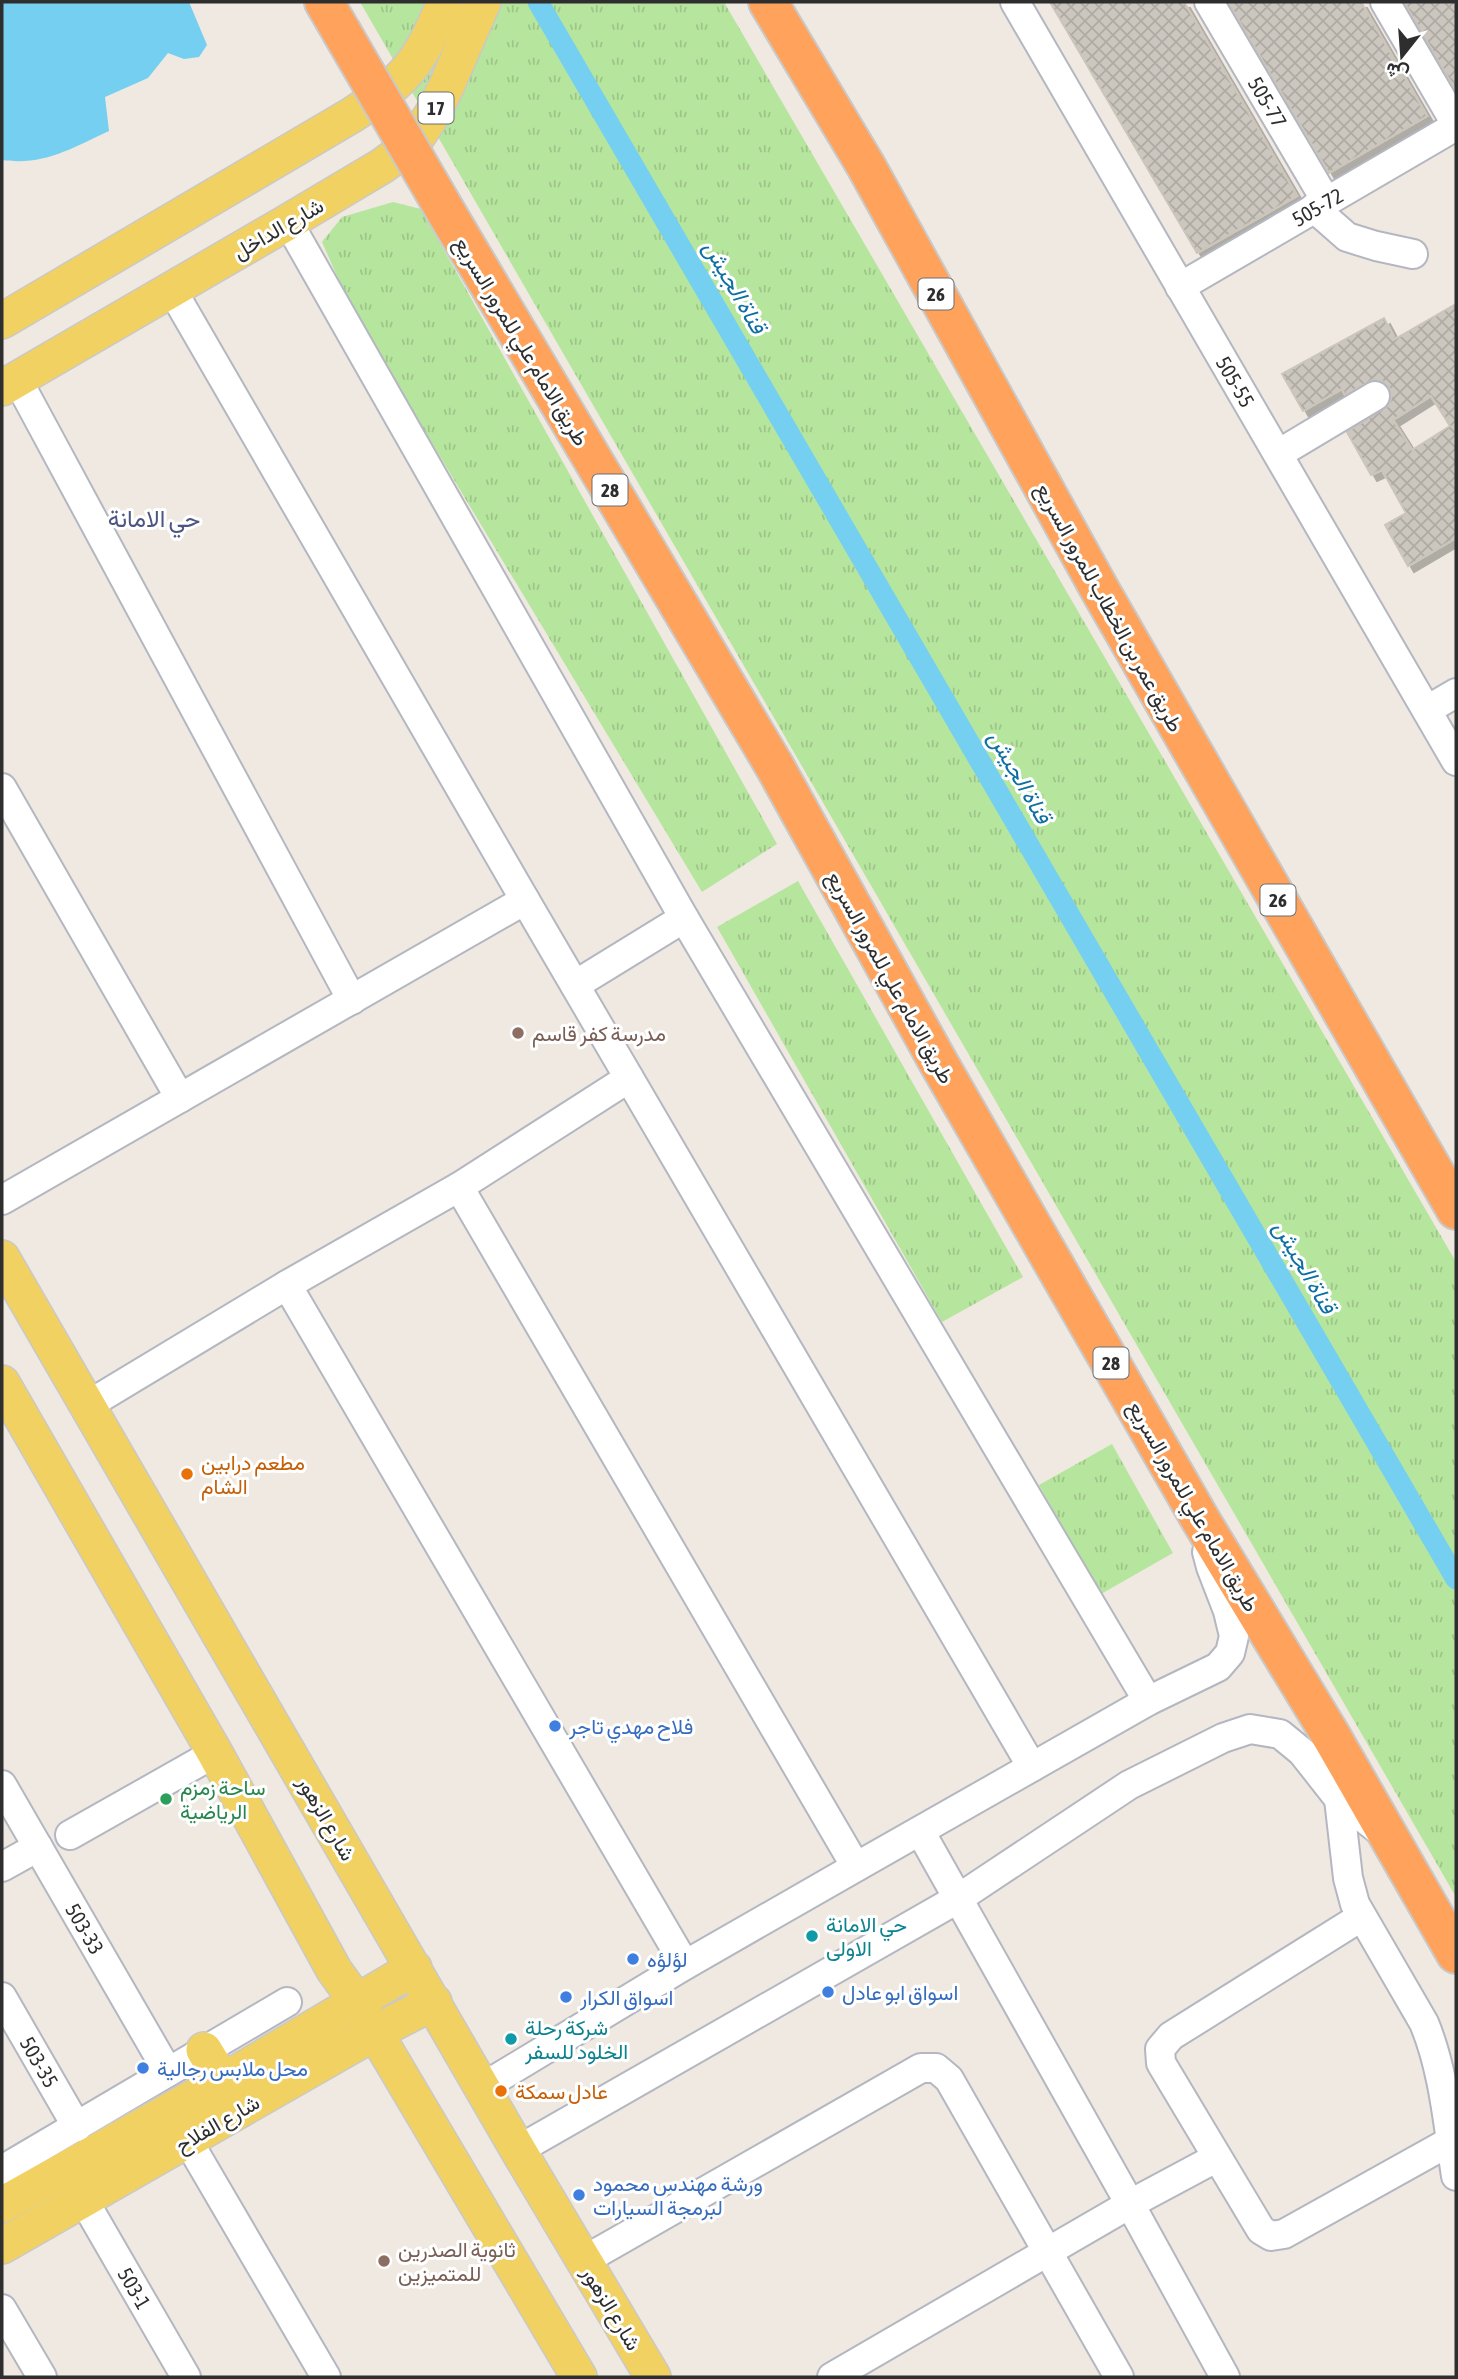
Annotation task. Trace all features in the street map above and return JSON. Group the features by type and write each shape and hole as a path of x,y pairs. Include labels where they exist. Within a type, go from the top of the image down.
{"highway":[{"name":"طريق الامام علي للمرور السريع","path":"324,2 775,767 944,1072 1200,1518 1330,1734 1456,1954"},
{"name":"طريق عمر بن الخطاب للمرور السريع","path":"768,2 866,166 1100,590 1456,1210"}],"main road":[{"name":"17","path":"2,321 322,133 386,92 408,73 424,50 445,2"},
{"name":"شارع الداخل","path":"10,383 352,185 413,143 446,87 483,2"},
{"name":"شارع الزهور","path":"2,1258 583,2261 653,2377"},
{"path":"2,1383 215,1753 334,1970 357,2002 579,2377"},
{"name":"شارع الفلاح","path":"2,2205 223,2081 414,1968"},
{"path":"304,2032 334,1970"},
{"name":"شارع الفلاح","path":"2,2246 374,2033 434,2002"},
{"path":"204,2050 223,2081"},
{"path":"312,2069 354,2066 373,2069 392,2078 409,2092"}],"street":[{"name":"505-55","path":"1015,2 1456,761"},
{"name":"505-77","path":"1209,2 1320,205 1347,237 1376,247 1413,254"},
{"path":"1385,2 1456,125"},
{"name":"505-72","path":"1180,286 1456,125"},
{"path":"288,222 684,918 1148,1701"},
{"path":"172,290 1032,1767"},
{"path":"10,383 352,1000"},
{"path":"1278,454 1375,396"},
{"path":"1427,710 1456,693"},
{"path":"2,788 180,1098"},
{"path":"2,1200 525,900"},
{"path":"575,985 684,918"},
{"path":"88,1405 287,1285 459,1187 629,1078"},
{"path":"459,1187 856,1867"},
{"path":"287,1285 685,1965"},
{"path":"483,2087 685,1965 920,1830 1148,1701 1218,1667 1230,1653 1234,1636 1228,1611 1211,1567 1200,1518"},
{"path":"519,2150 959,1898 1129,1785 1223,1738 1250,1729 1280,1734 1302,1752 1339,1799 1389,1838"},
{"path":"70,1835 215,1753"},
{"name":"503-33","path":"2,1784 168,2073"},
{"path":"1339,1799 1348,1878 1355,1904 1419,2014 1438,2061 1456,2176"},
{"path":"920,1830 1224,2377"},
{"path":"2,1867 38,1847"},
{"path":"1362,1917 1171,2036 1160,2049 1161,2063 1261,2230 1271,2236 1283,2234 1451,2141"},
{"name":"503-35","path":"2,1997 76,2127"},
{"path":"2,2168 288,2002"},
{"path":"583,2261 921,2068 936,2067 949,2078 1119,2377"},
{"path":"188,2140 326,2377"},
{"path":"832,2377 1130,2204 1216,2158"},
{"name":"503-1","path":"83,2199 186,2377"},
{"path":"2,2309 42,2377"}],"green space":[{"path":"360,2 724,2 1456,1262 1456,1897"},
{"path":"393,202 421,209 777,844 702,892 353,312 322,242 342,217"},
{"path":"798,881 1023,1277 942,1322 717,927"},
{"path":"1112,1444 1173,1553 1101,1594 1039,1485"}],"water":[{"path":"2,2 189,2 207,45 199,57 184,59 168,53 148,78 105,97 109,131 45,158 2,160"}],"building":[{"path":"1050,2 1184,2 1297,196 1197,253"},
{"path":"1228,2 1361,2 1427,116 1329,173"},
{"path":"1404,2 1456,2 1456,91"},
{"path":"1456,304 1456,538 1408,566 1385,525 1406,513 1382,470 1371,475 1347,432 1389,405 1392,395 1389,387 1374,379 1345,395 1342,389 1303,411 1282,374 1384,318 1395,339","holes":["1431,396 1450,426 1412,450 1393,420"]}],"waterway":[{"name":"قناة الجيش","path":"538,2 1456,1579"}],"place":[{"name":"مدرسة كفر قاسم","path":"518,1033"},
{"name":"مطعم درابين الشام","path":"187,1474"},
{"name":"فلاح مهدي تاجر","path":"555,1726"},
{"name":"ساحة زمزم الرياضية","path":"166,1799"},
{"name":"حي الامانة الاولى","path":"812,1936"},
{"name":"لؤلؤه","path":"633,1959"},
{"name":"اسواق ابو عادل","path":"828,1992"},
{"name":"اسواق الكرار","path":"566,1997"},
{"name":"شركة رحلة الخلود للسفر","path":"511,2039"},
{"name":"محل ملابس رجالية","path":"143,2068"},
{"name":"عادل سمكة","path":"501,2091"},
{"name":"ورشة مهندس محمود لبرمجة السيارات","path":"579,2195"},
{"name":"ثانوية الصدرين للمتميزين","path":"384,2261"}],"district":[{"name":"حي الامانة","path":"154,518"}]}
